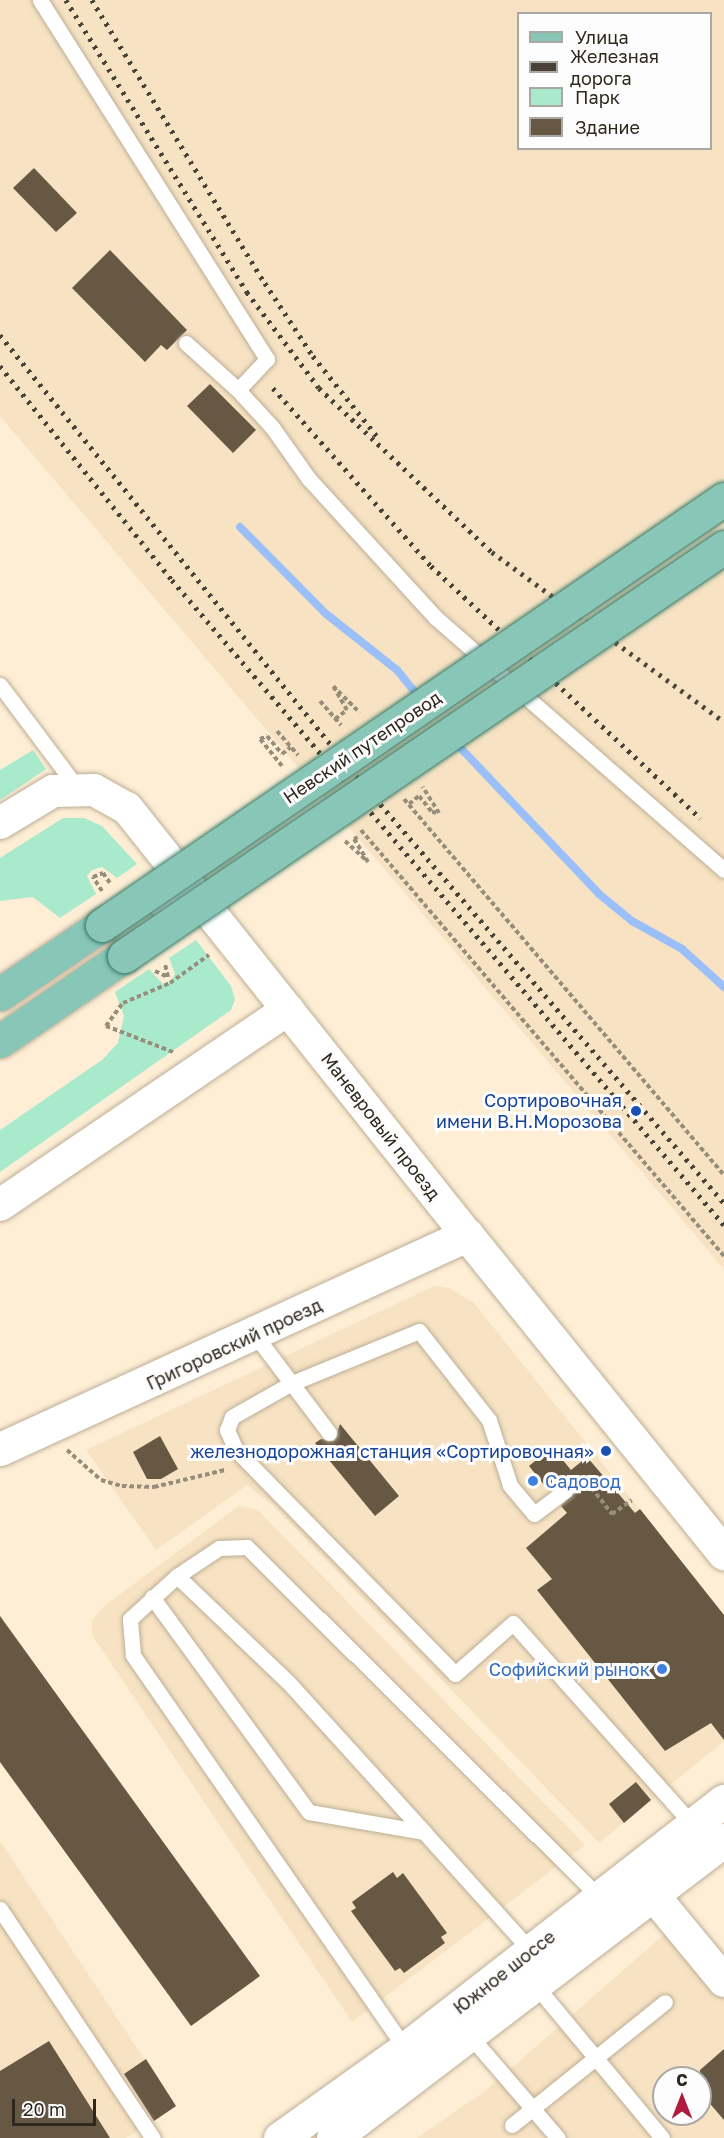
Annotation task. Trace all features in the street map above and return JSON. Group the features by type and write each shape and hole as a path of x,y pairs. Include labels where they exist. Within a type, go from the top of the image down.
{"main road":[{"name":"Невский путепровод","path":"0,994 103,910 724,499"},
{"path":"0,1041 724,547"}],"street":[{"name":"Маневровый проезд","path":"0,823 36,798 78,789 111,796 127,808 724,1553"},
{"path":"0,1206 288,1009"},
{"name":"Григоровский проезд","path":"0,1449 255,1335 467,1235"},
{"name":"Южное шоссе","path":"333,2138 415,2061 471,2037 540,1970 610,1909 710,1838 724,1801"},
{"path":"643,1884 724,1982"},
{"name":"Южное шоссе","path":"280,2138 415,2061 540,1970"}],"lane":[{"path":"39,0 267,359 238,390"},
{"path":"186,343 238,390 272,427 309,479 435,617 724,870"},
{"path":"0,685 78,789"},
{"path":"157,908 189,885"},
{"path":"566,1490 534,1514 510,1485 489,1420 419,1331 290,1384 232,1417 227,1430 248,1463 455,1674 513,1623 710,1838"},
{"path":"255,1335 329,1433"},
{"path":"415,2061 133,1654 130,1619 177,1576 219,1548 248,1547 610,1909"},
{"path":"177,1576 288,1682 424,1832 540,1970 596,2058 662,2138"},
{"path":"152,1597 309,1812 424,1832"},
{"path":"0,1909 153,2138"},
{"path":"512,2125 665,2002"},
{"path":"471,2037 558,2138"}],"path":[{"path":"335,719 347,710 333,686 360,713"},
{"path":"320,701 343,727"},
{"path":"277,731 305,764"},
{"path":"282,766 260,739 267,736 282,754 291,747"},
{"path":"409,804 419,796 432,812 440,813 424,789"},
{"path":"401,796 724,1174"},
{"path":"356,824 724,1256"},
{"path":"346,843 368,862 354,839"},
{"path":"103,910 94,880 96,874 104,873 114,888"},
{"path":"180,1054 106,1026 123,1003 170,983 212,953"},
{"path":"66,1449 101,1480 122,1486 154,1487 248,1463"},
{"path":"566,1490 584,1478 612,1514 632,1500"}],"shaded area":[{"path":"0,0 724,0 724,1269 0,416"},
{"path":"434,1286 449,1288 474,1303 724,1615 724,1741 599,1843 274,1506 247,1485 156,1550 86,1450"},
{"path":"239,1506 258,1510 585,1845 352,2022 92,1635 92,1620 104,1606"},
{"path":"0,1841 176,2107 126,2138 0,2138"},
{"path":"668,1931 724,1998 724,2138 417,2138 485,2091"}],"green space":[{"path":"33,750 46,769 0,800 0,770"},
{"path":"63,818 84,818 102,826 137,864 117,878 102,867 92,870 87,876 96,894 60,918 33,897 0,901 0,858"},
{"path":"196,940 231,986 235,999 231,1010 0,1172 0,1130 102,1060 118,1043 124,1016 115,992 149,969 163,984 170,982 175,974 169,958"}],"building":[{"path":"34,168 77,213 56,232 13,188"},
{"path":"110,250 187,330 167,350 161,345 145,362 72,288"},
{"path":"210,384 256,430 233,453 187,406"},
{"path":"340,1424 399,1496 375,1516 315,1443 321,1439 334,1441"},
{"path":"160,1436 178,1469 161,1479 147,1479 133,1452"},
{"name":"Софийский рынок","path":"552,1447 571,1470 587,1457 635,1513 640,1509 724,1615 724,1740 711,1723 665,1751 537,1590 552,1579 526,1548 567,1513 561,1506 576,1489 565,1480 549,1491 529,1466"},
{"path":"0,1616 260,1976 191,2026 0,1762"},
{"path":"636,1782 651,1800 624,1823 609,1804"},
{"path":"393,1872 397,1878 403,1873 447,1933 441,1937 445,1943 404,1973 400,1968 395,1971 351,1911 356,1908 352,1902"},
{"path":"49,2041 110,2138 0,2138 0,2071"},
{"path":"724,2049 724,2120 712,2106 712,2066 705,2066"},
{"path":"146,2059 176,2106 154,2121 124,2074"}],"waterway":[{"path":"240,527 325,613 397,670 421,700"},
{"path":"453,740 599,894 632,921 682,949 724,987"}],"railway":[{"path":"66,0 247,292 319,388 492,552 724,722"},
{"path":"92,0 265,283 313,356 380,440"},
{"path":"0,335 357,777 724,1203"},
{"path":"0,366 172,580 724,1225"},
{"path":"273,388 431,566 700,818"}],"place":[{"name":"Сортировочная имени В.Н.Морозова","path":"636,1111"},
{"name":"железнодорожная станция «Сортировочная»","path":"606,1451"},
{"name":"Садовод","path":"533,1481"},
{"name":"Софийский рынок","path":"662,1669"}]}
